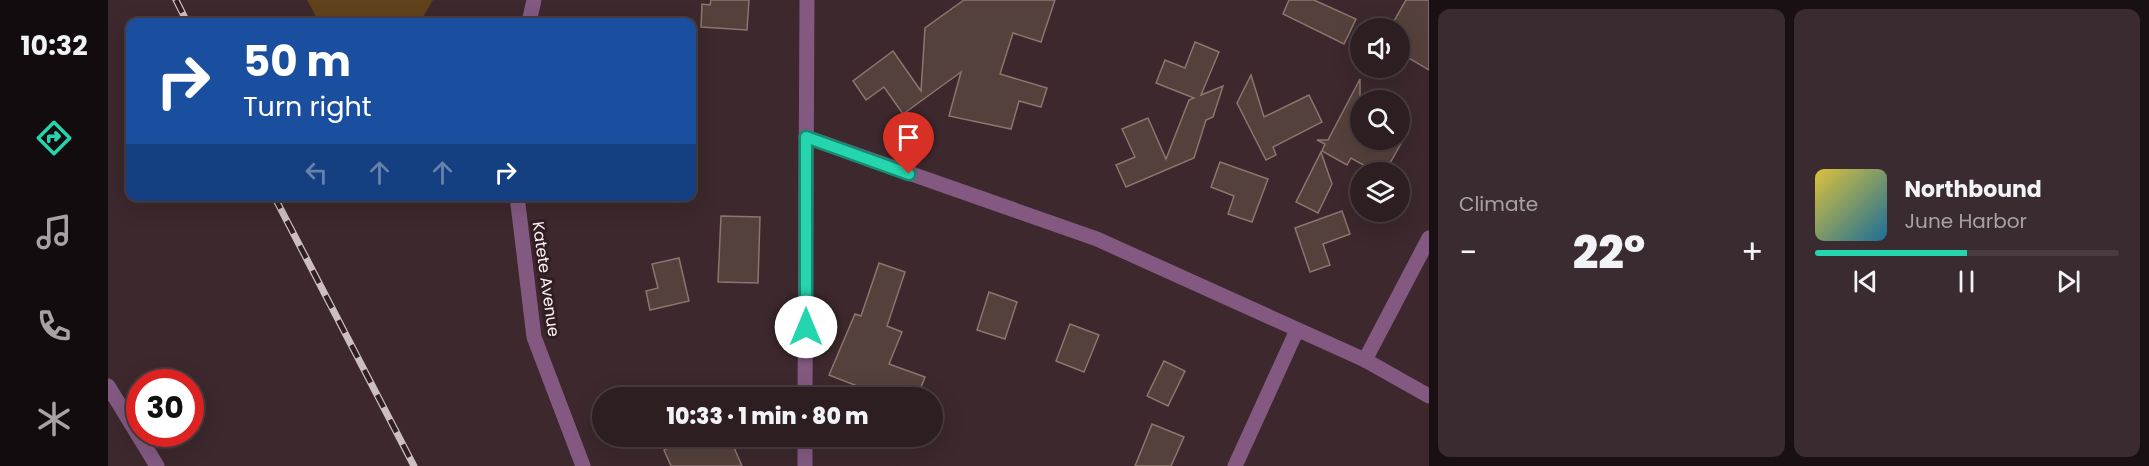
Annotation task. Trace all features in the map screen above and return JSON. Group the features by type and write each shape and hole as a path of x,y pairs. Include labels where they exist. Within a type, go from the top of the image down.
{"street":[{"path":"530,18 534,0"},
{"path":"806,387 807,0"},
{"path":"806,137 1097,239 1365,360 1429,396"},
{"name":"Katete Avenue","path":"518,201 534,337 583,466"},
{"path":"1365,360 1429,238"},
{"path":"1235,466 1298,330"},
{"path":"108,386 157,466"},
{"path":"805,447 805,466"}],"shaded area":[{"path":"307,0 433,0 422,18 317,18"}],"building":[{"path":"711,0 749,0 747,30 701,27 702,4 710,5"},
{"path":"964,0 1055,0 1041,42 1013,33 1000,74 1047,88 1041,107 1019,101 1011,129 949,116 961,72 903,114 884,87 866,100 853,81 893,51 921,91 925,28"},
{"path":"1289,0 1314,0 1354,18 1350,18 1350,32 1344,44 1283,14"},
{"path":"1406,0 1429,0 1429,70 1410,59 1410,18 1396,18"},
{"path":"1195,42 1219,52 1201,95 1223,86 1213,117 1206,120 1194,158 1126,187 1116,165 1135,157 1122,129 1148,118 1166,159 1189,100 1194,98 1156,83 1165,60 1185,68"},
{"path":"1251,75 1264,117 1309,95 1322,122 1273,147 1276,155 1266,160 1237,103"},
{"path":"1360,79 1360,90 1354,90"},
{"path":"1350,98 1350,150 1397,150 1391,162 1358,162 1351,158 1347,165 1322,151 1325,144 1317,140 1328,140"},
{"path":"1321,152 1332,184 1318,213 1296,202"},
{"path":"1220,162 1268,179 1252,222 1228,214 1234,196 1211,187"},
{"path":"1342,211 1350,234 1323,244 1330,265 1310,272 1295,228"},
{"path":"721,216 760,217 758,283 718,282"},
{"path":"679,258 689,301 650,310 646,291 658,288 652,264"},
{"path":"879,263 905,272 887,326 902,332 889,364 925,377 921,387 860,387 829,375 855,314 861,316"},
{"path":"989,292 1017,302 1005,339 977,330"},
{"path":"1070,324 1099,335 1084,372 1056,361"},
{"path":"1164,361 1185,371 1168,406 1147,396"},
{"path":"1152,424 1184,437 1171,466 1135,466"},
{"path":"670,447 734,447 742,466 671,466 664,450"}],"railway":[{"path":"176,0 185,18"},
{"path":"277,201 414,466"}],"route":[{"path":"806,327 806,137 909,174"}]}
